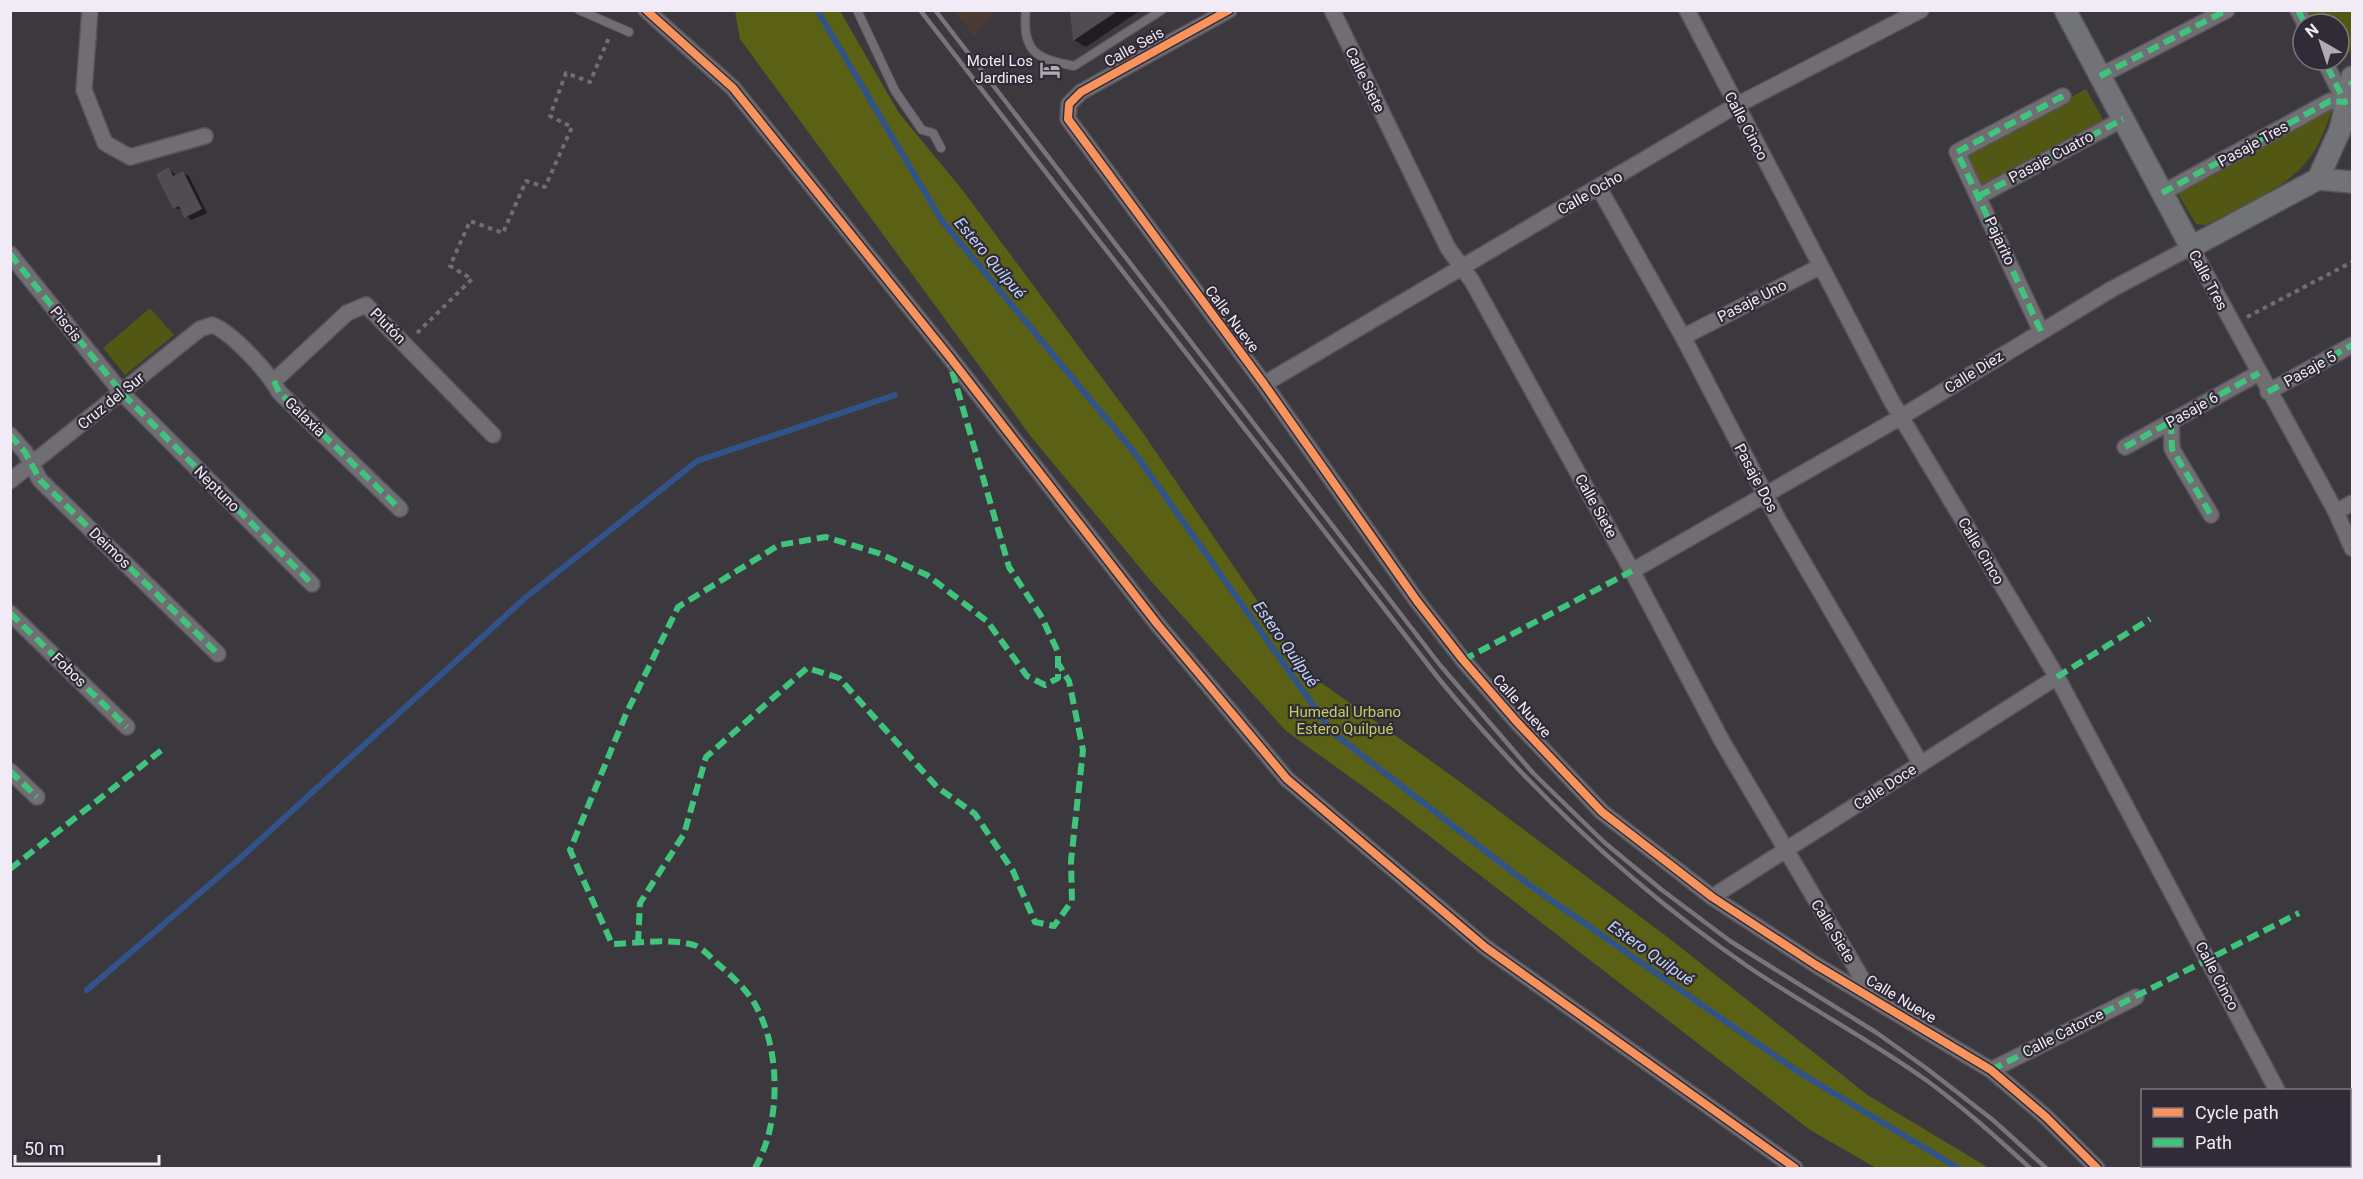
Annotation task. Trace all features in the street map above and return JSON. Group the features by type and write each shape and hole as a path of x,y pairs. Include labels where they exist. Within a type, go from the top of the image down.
{"main road":[{"name":"Calle Tres","path":"2065,10 2191,247"},
{"path":"2352,77 2340,129 2318,179 2352,182"},
{"name":"Calle Diez","path":"2191,247 2318,179"}],"street":[{"path":"90,10 84,90 105,143 129,157 205,136"},
{"path":"646,10 733,88 948,355 1158,625 1287,779 1485,947 1795,1168"},
{"name":"Calle Seis","path":"1068,119 1069,104 1081,92 1229,10"},
{"name":"Calle Siete","path":"1332,10 1448,248 1462,266 1632,571 1722,741 1872,997"},
{"name":"Calle Cinco","path":"1687,10 1735,106 1901,417 2056,677 2276,1089"},
{"name":"Calle Ocho","path":"1264,384 1735,106 1921,10"},
{"path":"2100,76 2227,10"},
{"path":"2330,72 2345,102"},
{"name":"Pajarito","path":"2041,331 1957,152 2063,96"},
{"name":"Pasaje Tres","path":"2162,193 2330,101 2345,102"},
{"name":"Calle Nueve","path":"1068,119 1264,384 1417,601 1462,660 1602,813 1712,897 1816,965 1991,1070 2046,1117 2097,1168"},
{"name":"Pasaje Cuatro","path":"1979,196 2123,119"},
{"name":"Pasaje Dos","path":"1599,188 1683,337 1765,495 1921,764"},
{"name":"Calle Tres","path":"2191,247 2268,392 2336,512 2352,548"},
{"name":"Calle Diez","path":"1632,571 1901,417 2112,289 2191,247"},
{"name":"Piscis","path":"10,254 122,393"},
{"name":"Pasaje Uno","path":"1683,337 1821,266"},
{"name":"Plutón","path":"274,381 347,314 366,305 493,435"},
{"name":"Cruz del Sur","path":"10,481 200,329 212,325"},
{"name":"Galaxia","path":"212,325 224,331 274,381 279,392 400,509"},
{"name":"Pasaje 5","path":"2268,392 2352,345"},
{"name":"Pasaje 6","path":"2125,447 2259,373"},
{"name":"Neptuno","path":"122,393 312,584"},
{"path":"2170,422 2172,449 2211,515"},
{"name":"Deimos","path":"10,435 25,452 40,480 218,654"},
{"path":"2336,512 2352,503"},
{"name":"Fobos","path":"10,614 127,727"},
{"name":"Calle Doce","path":"1712,897 2056,677"},
{"path":"10,771 38,797"},
{"name":"Calle Catorce","path":"1991,1070 2136,997"}],"lane":[{"path":"579,10 598,14 614,26 629,32"},
{"path":"857,10 895,91 922,130 933,133 941,148"},
{"path":"1026,10 1028,44 1043,60 1074,66 1162,10"}],"path":[{"path":"405,344 471,279 450,266 470,221 503,233 526,181 545,187 572,127 550,116 566,73 590,82 614,26"},
{"path":"2232,325 2352,262"}],"shaded area":[{"path":"954,11 995,11 974,36"}],"green space":[{"name":"Humedal Urbano Estero Quilpué","path":"735,11 840,11 899,113 964,192 1143,433 1305,671 1463,784 1670,939 1869,1096 1989,1168 1876,1168 1810,1130 1393,808 1286,731 1150,580 1032,438 740,39"},
{"path":"2352,11 2352,49 2351,12 2304,12"},
{"path":"2086,89 2106,125 1981,192 1962,156"},
{"path":"2333,107 2316,149 2298,171 2274,189 2246,205 2206,225 2196,224 2177,192"},
{"path":"150,308 174,335 125,375 103,348"}],"building":[{"path":"1070,10 1119,10 1073,41"},
{"path":"169,167 173,176 183,171 202,209 184,218 179,206 173,209 156,174"}],"waterway":[{"name":"Estero Quilpué","path":"817,10 942,221 1134,452 1332,732 1528,884 1797,1071 1958,1168"},
{"path":"87,990 237,861 525,598 697,461 895,395"}],"railway":[{"path":"920,10 1439,679 1509,760 1584,835 1623,870 1706,937 1750,968 1926,1080 2030,1168"},
{"path":"935,10 1440,665 1533,773 1605,843 1662,890 1730,941 1877,1033 1926,1068 1993,1120 2046,1168"}],"marked path":[{"path":"2100,76 2227,10"},
{"path":"2162,193 2330,101 2345,102 2330,72"},
{"path":"2041,331 1957,152 2063,96"},
{"path":"1979,196 2123,119"},
{"path":"10,254 122,393 312,584"},
{"path":"2268,392 2352,345"},
{"path":"755,1168 770,1130 775,1087 770,1044 756,1006 734,979 697,946 664,941 612,944 570,850 626,714 678,607 779,545 826,537 878,553 927,575 987,621 1027,676 1045,685 1058,678 1058,652 1041,616 1009,567 950,364"},
{"path":"2125,447 2259,373"},
{"path":"274,381 279,392 400,509"},
{"path":"2171,422 2172,449 2211,515"},
{"path":"10,435 25,452 40,480 218,654"},
{"path":"1463,660 1632,571"},
{"path":"10,613 127,727"},
{"path":"2057,677 2150,619"},
{"path":"638,943 640,903 684,834 706,757 807,668 839,678 937,787 975,814 1013,871 1035,922 1054,926 1072,901 1071,861 1083,750 1069,681 1058,663"},
{"path":"10,869 163,749"},
{"path":"10,771 37,797"},
{"path":"1991,1070 2299,913"}],"cycle path":[{"path":"646,10 733,88 948,355 1158,625 1287,779 1485,947 1795,1168"},
{"path":"1229,10 1081,92 1069,104 1068,119 1264,384 1417,601 1463,660 1516,721 1602,812 1712,897 1816,965 1991,1070 2046,1117 2097,1168"}],"place":[{"name":"Motel Los Jardines","path":"1050,70"}]}
